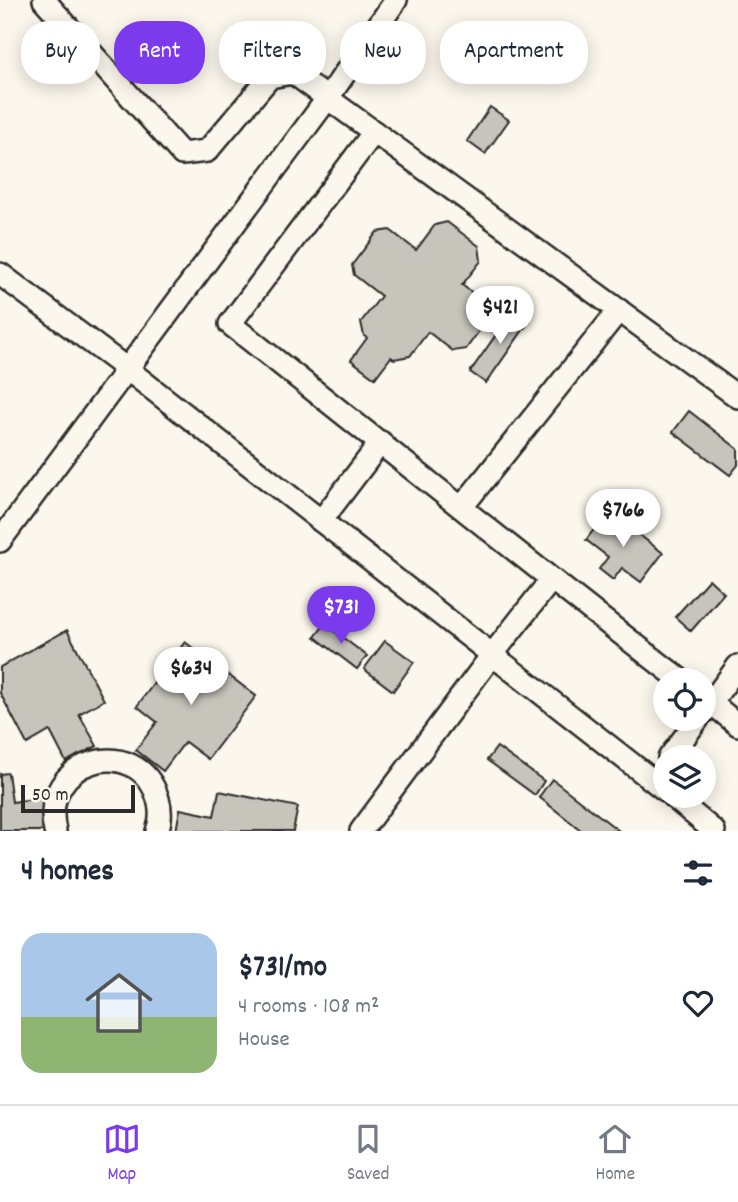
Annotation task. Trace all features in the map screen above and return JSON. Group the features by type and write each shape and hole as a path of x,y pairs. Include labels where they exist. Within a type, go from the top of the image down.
{"street":[{"path":"44,0 182,154 207,151 270,77 293,73 738,397"},
{"path":"0,541 327,99 396,0"},
{"path":"374,132 230,324 665,668"},
{"path":"0,274 127,369 492,655 653,772"},
{"path":"462,507 619,310"},
{"path":"321,522 381,442"},
{"path":"361,831 551,580"},
{"path":"716,693 738,666"},
{"path":"716,714 738,725"},
{"path":"55,831 52,811 56,794 65,779 79,767 95,761 113,760 130,765 145,776 155,790 160,808 157,831"},
{"path":"686,808 713,831"}],"building":[{"path":"490,107 509,120 485,154 467,141"},
{"path":"447,222 479,246 481,261 462,285 488,304 489,317 466,349 453,351 428,332 410,356 394,359 391,357 375,378 351,360 367,338 364,336 361,322 381,296 354,275 352,265 377,232 390,230 416,250 435,225"},
{"path":"514,309 530,320 486,383 470,372"},
{"path":"689,411 738,449 738,465 730,475 673,432"},
{"path":"608,511 663,553 641,582 622,568 613,580 599,569 608,557 586,540"},
{"path":"709,579 724,593 691,631 675,617"},
{"path":"325,624 367,656 357,669 315,637"},
{"path":"67,630 104,700 79,714 97,746 66,762 50,731 27,744 0,693 0,667"},
{"path":"385,641 414,662 393,691 364,669"},
{"path":"185,642 256,696 208,759 185,742 163,771 136,750 157,722 137,706"},
{"path":"497,747 544,781 535,795 487,760"},
{"path":"8,773 12,802 48,797 53,831 0,831 0,774"},
{"path":"552,779 619,831 582,831 539,797"},
{"path":"219,791 298,807 293,831 176,831 180,809 214,816"}]}
